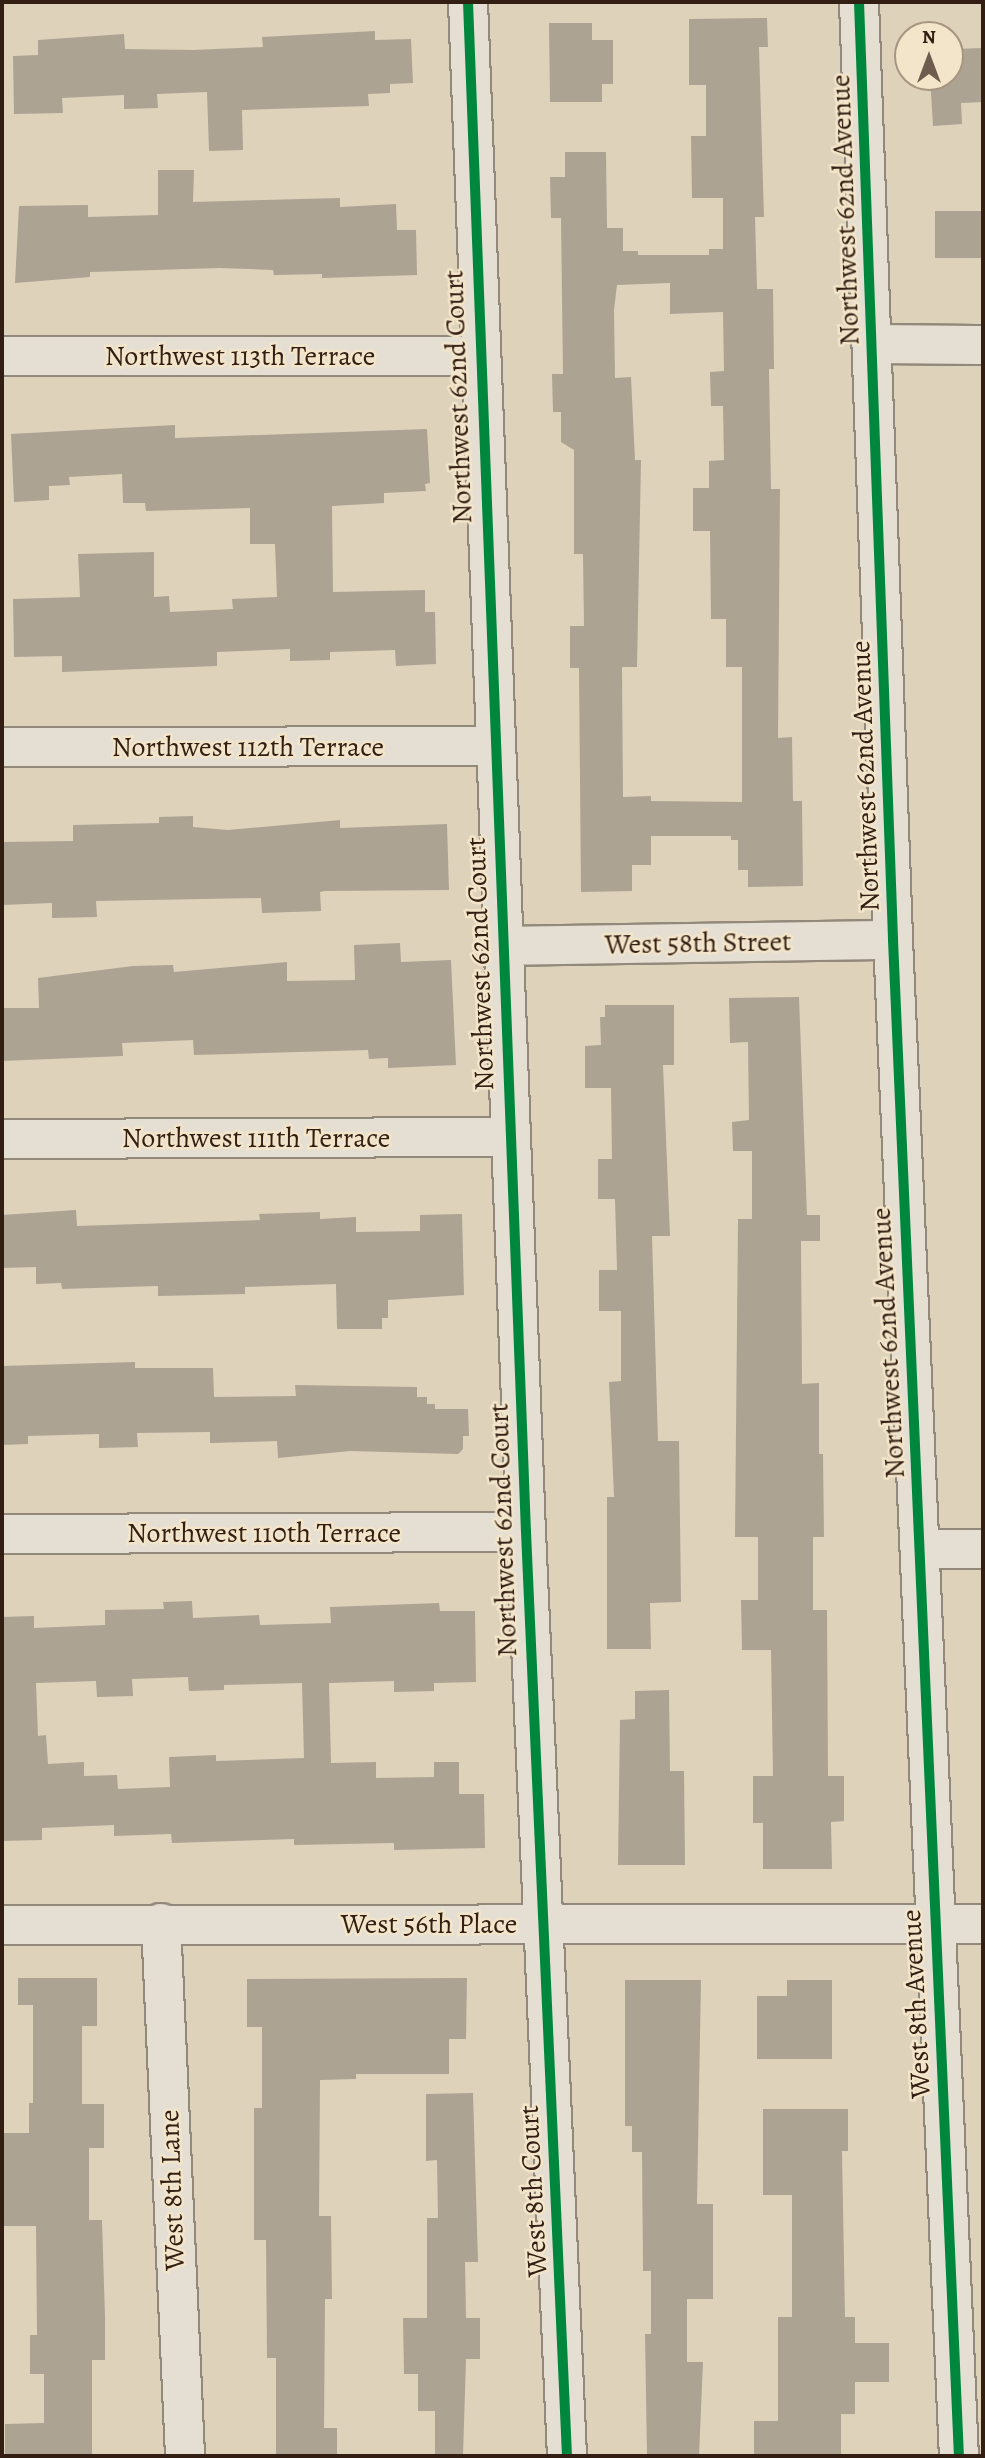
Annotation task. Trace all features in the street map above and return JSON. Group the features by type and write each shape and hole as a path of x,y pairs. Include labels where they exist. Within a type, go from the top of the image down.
{"street":[{"name":"Northwest 62nd Court","path":"468,2 494,746 544,1924"},
{"name":"Northwest 62nd Avenue","path":"859,2 893,940 921,1549"},
{"path":"873,344 983,345"},
{"name":"Northwest 113th Terrace","path":"2,356 479,356"},
{"name":"Northwest 112th Terrace","path":"2,747 494,746"},
{"name":"West 58th Street","path":"502,946 893,940"},
{"name":"Northwest 111th Terrace","path":"2,1139 510,1137"},
{"name":"Northwest 110th Terrace","path":"2,1534 526,1532"},
{"path":"921,1549 983,1549"},
{"name":"West 8th Avenue","path":"921,1549 935,1924 969,2305 959,2456"},
{"name":"West 8th Lane","path":"161,1923 185,2456"},
{"name":"West 8th Court","path":"544,1924 567,2456"},
{"name":"West 56th Place","path":"2,1925 983,1924"}],"building":[{"path":"767,18 768,47 759,47 764,217 755,217 757,289 773,289 774,369 769,369 771,489 780,489 778,738 792,737 793,801 802,801 803,886 748,887 748,870 738,870 738,840 731,840 731,836 651,836 651,865 632,865 632,891 581,892 579,668 570,668 570,626 584,626 583,554 574,554 574,450 561,442 561,412 553,412 552,374 563,374 561,218 551,218 550,177 565,177 565,152 606,152 607,228 623,228 623,251 638,251 638,255 709,255 709,249 723,249 723,198 692,198 691,136 706,136 706,85 689,85 689,19","holes":["670,283 670,314 723,312 724,371 710,372 711,406 723,406 724,460 709,461 709,488 693,488 693,531 710,531 711,619 726,619 726,667 742,667 742,802 651,801 651,796 623,797 622,667 637,667 641,460 635,460 631,377 615,378 614,310 617,285"]},
{"path":"549,23 592,23 592,40 613,40 613,84 602,84 602,102 550,102"},
{"path":"375,31 375,40 411,39 413,83 390,84 390,93 368,94 369,106 242,110 243,150 209,151 207,92 157,94 158,108 124,109 124,95 62,98 63,113 14,114 13,56 38,55 38,40 124,34 125,49 193,50 263,47 262,37"},
{"path":"983,48 983,102 961,103 962,124 933,126 931,91 964,91 964,49"},
{"path":"158,170 194,170 193,202 340,198 340,207 396,204 397,230 416,230 417,275 322,278 322,274 274,275 273,270 219,268 90,272 90,277 15,283 19,206 88,205 88,217 158,215"},
{"path":"935,211 983,211 983,258 935,258"},
{"path":"175,425 175,438 427,429 430,483 425,484 426,491 384,493 384,503 332,506 333,592 425,590 425,612 435,612 436,664 396,666 395,650 330,652 330,660 290,661 290,649 217,652 217,666 62,672 62,656 14,657 13,599 80,597 78,554 154,552 154,597 169,596 170,612 233,609 232,599 277,597 275,544 250,544 250,508 146,511 145,503 123,503 122,474 69,477 70,485 49,486 49,500 14,502 11,434"},
{"path":"193,816 193,827 228,830 340,820 340,828 447,824 449,890 325,891 320,892 321,911 262,913 261,898 96,901 97,917 52,918 52,903 2,905 2,842 73,841 73,825 159,823 159,817"},
{"path":"400,943 401,962 451,960 456,1065 388,1068 388,1058 369,1059 368,1050 194,1055 193,1040 122,1043 123,1056 2,1061 2,1008 39,1008 38,978 133,966 173,965 174,972 287,962 287,981 355,980 354,945"},
{"path":"799,997 807,1215 820,1215 820,1241 801,1241 802,1384 819,1383 819,1454 823,1454 824,1537 813,1537 813,1610 827,1610 828,1776 844,1776 844,1821 831,1822 832,1869 763,1869 763,1823 753,1823 753,1776 773,1776 771,1650 742,1650 741,1600 758,1600 758,1537 735,1537 738,1219 752,1219 752,1151 733,1151 732,1122 749,1120 748,1042 730,1043 729,998"},
{"path":"605,1005 674,1005 674,1065 663,1065 670,1236 652,1236 658,1441 679,1441 681,1602 650,1603 651,1649 607,1649 607,1497 614,1497 609,1382 621,1381 621,1311 599,1311 599,1270 617,1270 615,1199 598,1199 598,1159 612,1159 611,1088 585,1088 585,1046 601,1045 600,1017 605,1017"},
{"path":"76,1210 77,1226 260,1220 259,1214 320,1212 320,1219 356,1217 356,1232 420,1231 420,1215 462,1214 464,1295 388,1300 388,1318 382,1318 382,1329 337,1329 336,1284 245,1287 245,1294 158,1296 158,1286 62,1289 61,1283 36,1284 36,1267 2,1268 2,1215"},
{"path":"135,1362 135,1368 213,1368 214,1397 296,1396 295,1385 417,1387 417,1397 427,1397 427,1404 435,1404 435,1409 468,1409 469,1436 463,1436 463,1449 458,1454 350,1451 278,1458 277,1441 210,1443 210,1432 137,1433 138,1447 99,1448 99,1434 28,1436 28,1444 2,1445 2,1366"},
{"path":"192,1601 193,1618 259,1615 260,1625 331,1623 330,1607 439,1603 440,1611 475,1611 476,1682 434,1683 434,1691 394,1692 394,1681 329,1683 331,1763 376,1762 376,1778 434,1777 434,1762 459,1762 459,1794 484,1794 485,1848 394,1850 394,1843 294,1845 294,1839 172,1843 171,1834 114,1836 114,1825 42,1828 42,1840 2,1841 2,1617 34,1616 34,1628 105,1625 105,1610 164,1609 163,1602","holes":["188,1677 189,1691 224,1690 224,1685 302,1683 304,1758 216,1761 216,1755 169,1757 170,1787 118,1789 117,1775 84,1776 84,1762 48,1764 46,1735 38,1736 36,1683 96,1681 97,1697 133,1696 132,1679"]},
{"path":"669,1690 670,1771 684,1771 685,1865 618,1865 620,1720 635,1719 635,1691"},
{"path":"18,1978 97,1978 97,2026 82,2026 82,2104 104,2104 104,2148 89,2148 89,2220 102,2220 105,2317 105,2360 92,2360 92,2456 5,2456 5,2424 44,2423 44,2374 30,2374 30,2335 37,2335 36,2226 3,2226 2,2133 29,2133 29,2103 33,2103 33,2005 18,2005"},
{"path":"467,1978 466,2039 449,2039 449,2074 356,2074 356,2079 320,2080 319,2216 331,2216 332,2299 325,2299 324,2428 337,2428 337,2456 276,2456 276,2358 267,2358 266,2240 254,2240 254,2108 262,2108 262,2027 247,2027 247,1979"},
{"path":"625,1980 701,1980 697,2204 713,2204 713,2299 687,2299 687,2362 703,2362 699,2456 647,2456 645,2334 651,2334 651,2271 643,2271 642,2152 632,2152 632,2126 625,2126"},
{"path":"787,1980 832,1980 832,2059 757,2059 757,1996 787,1996"},
{"path":"473,2093 478,2262 465,2262 466,2318 480,2318 480,2359 466,2359 463,2456 435,2456 435,2411 418,2411 418,2374 404,2374 403,2318 427,2318 427,2218 438,2218 437,2160 426,2161 426,2094"},
{"path":"763,2109 848,2109 848,2151 842,2151 845,2317 855,2317 855,2343 889,2343 889,2382 855,2382 855,2414 841,2414 841,2456 754,2456 754,2421 778,2421 778,2317 792,2317 792,2195 763,2195"}],"cycle path":[{"path":"468,2 526,1532 567,2456"},
{"path":"859,2 893,940 959,2456"}]}
